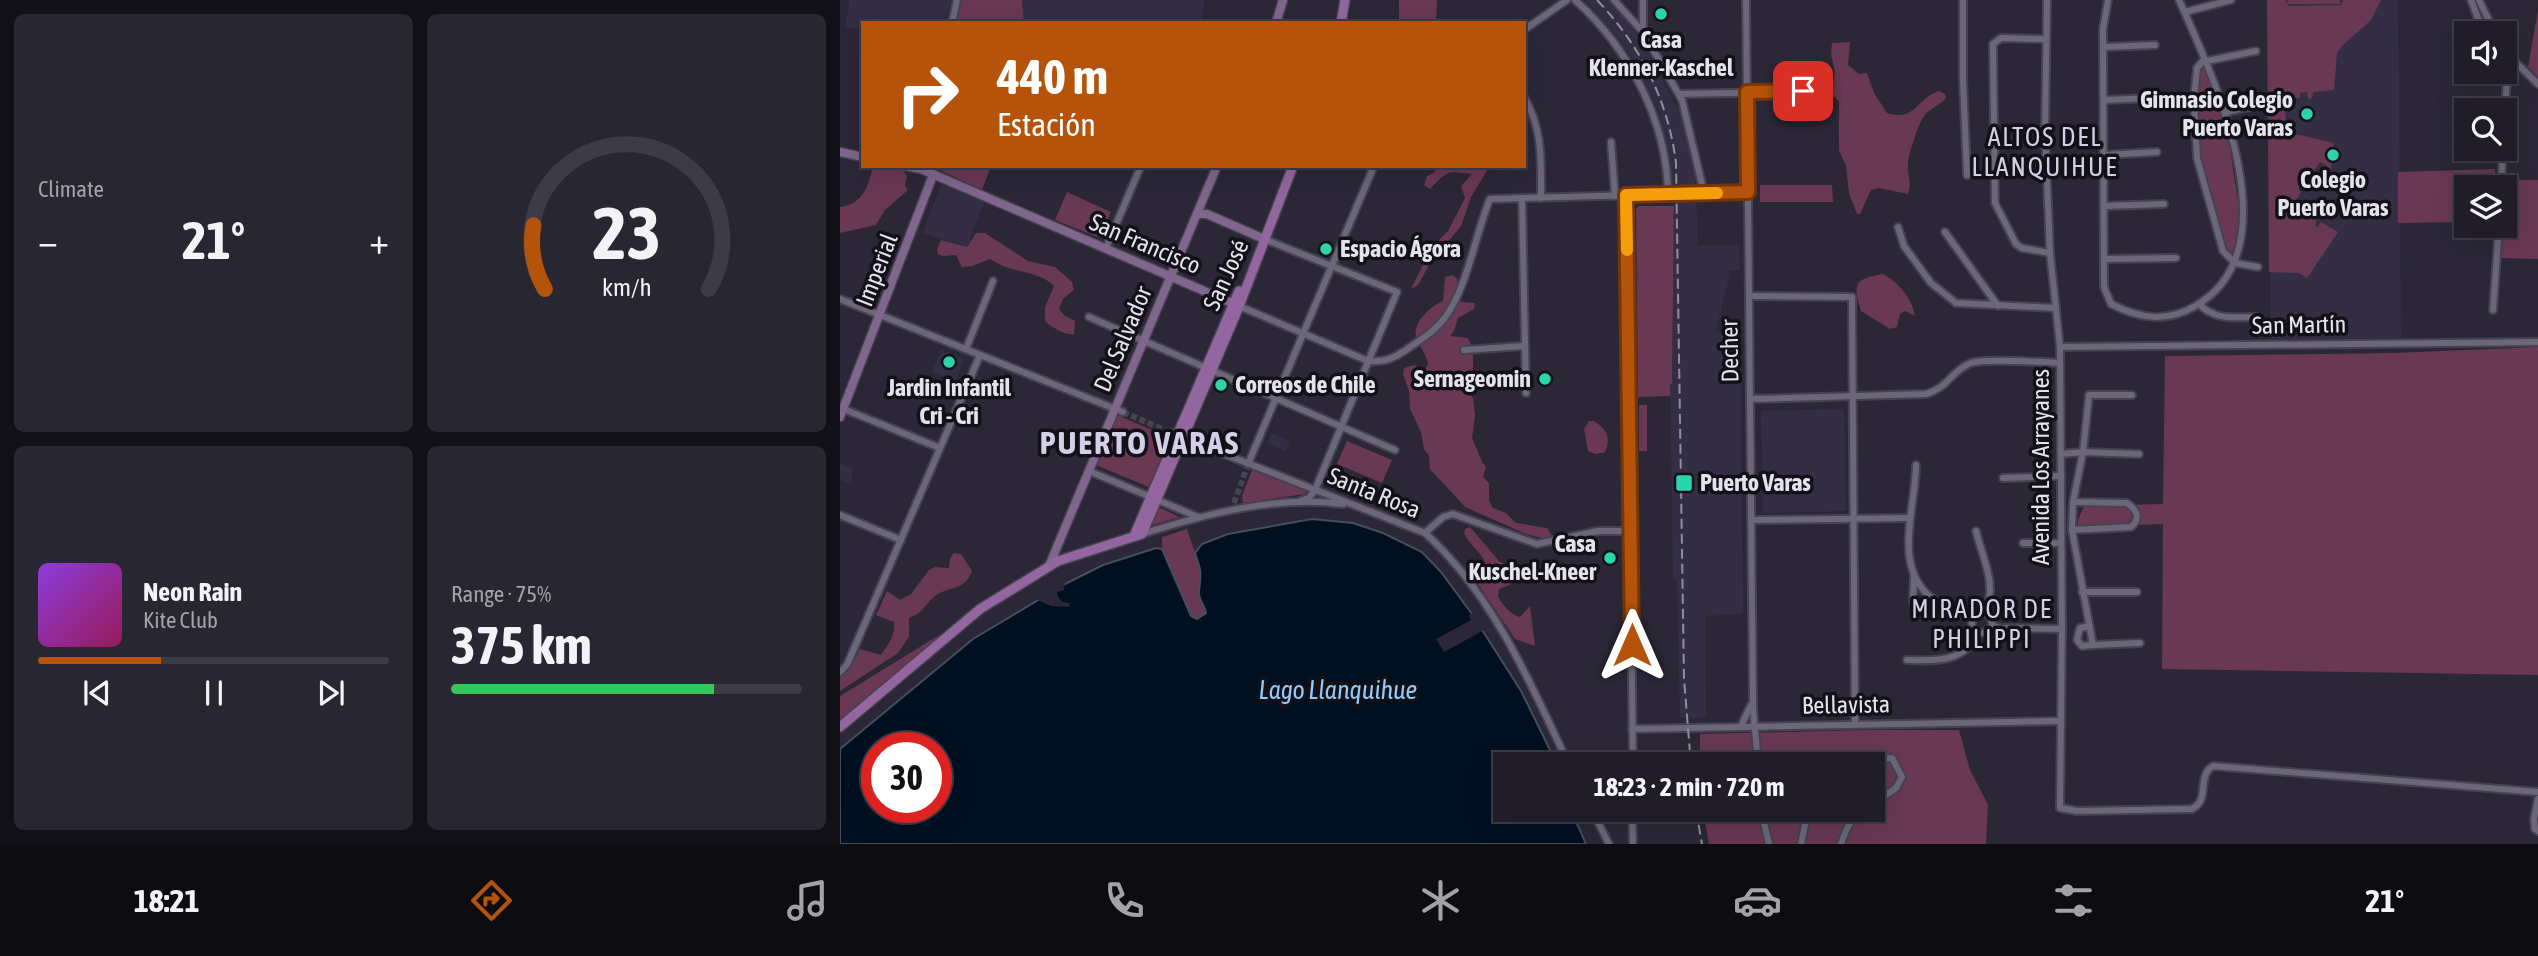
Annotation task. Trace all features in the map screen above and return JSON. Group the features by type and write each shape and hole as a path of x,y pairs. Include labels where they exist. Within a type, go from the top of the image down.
{"main road":[{"path":"1277,21 1283,0"},
{"path":"1341,21 1345,0"},
{"path":"840,152 861,157"},
{"name":"San Francisco","path":"921,168 1236,305"},
{"name":"Del Salvador","path":"1049,566 1089,471 1119,410 1143,341 1216,168"},
{"name":"San José","path":"1138,535 1177,435 1208,370 1292,168"},
{"name":"Imperial","path":"841,411 933,175"},
{"path":"1203,200 1205,211 1211,216"},
{"path":"1197,214 1211,216 1264,239"},
{"path":"840,727 980,609 1069,556 1138,535"}],"street":[{"path":"952,21 957,0"},
{"path":"1526,29 1567,0"},
{"path":"1575,0 1607,35 1632,71 1650,105 1665,153 1668,194"},
{"path":"1614,0 1643,32 1679,94 1687,115 1704,194"},
{"path":"1643,0 1643,32"},
{"name":"Decher","path":"1746,0 1753,702 1758,752"},
{"path":"1964,0 1963,79 1967,175"},
{"name":"Avenida Los Arrayanes","path":"2047,0 2045,132 2050,253 2060,347 2060,808 2077,811 2192,809 2199,805 2203,798 2204,775 2213,766 2538,792"},
{"path":"2108,0 2104,21 2104,287 2111,304 2136,315 2159,318 2177,315 2199,304 2223,283 2235,263 2242,230 2242,204 2226,112 2179,0"},
{"path":"2185,12 2231,0"},
{"path":"2471,0 2479,21"},
{"path":"2479,0 2489,21"},
{"path":"2045,39 2001,38 1993,44 1995,203 2016,244 2022,248 2050,253"},
{"path":"2104,47 2155,45"},
{"path":"2256,51 2202,62 2197,68 2194,99 2197,158 2222,251 2235,263 2258,267"},
{"path":"2517,63 2538,84"},
{"path":"1679,94 1825,91"},
{"path":"2104,100 2153,98"},
{"path":"1526,101 1539,132 1541,198"},
{"path":"2226,112 2257,104"},
{"path":"1611,142 1615,196"},
{"path":"2104,155 2157,152"},
{"path":"1105,248 1140,168"},
{"path":"1248,466 1373,168"},
{"path":"1368,361 1395,358 1441,322 1456,298 1490,199 1748,192"},
{"path":"1626,195 1633,752"},
{"path":"1522,198 1526,393"},
{"path":"2104,206 2164,204"},
{"path":"1898,226 1904,246 1931,283 1956,303 2056,308"},
{"path":"1945,232 1998,306"},
{"path":"2493,310 2498,238"},
{"path":"1264,239 1397,292 1315,490 1309,498 1300,501"},
{"path":"2104,259 2176,258"},
{"path":"966,349 993,281"},
{"path":"1749,296 1852,297 1855,724"},
{"path":"840,299 1119,410"},
{"path":"2199,304 2207,312 2220,318 2256,317"},
{"name":"San Francisco","path":"1236,305 1368,361"},
{"path":"1089,317 1395,450"},
{"name":"San Martín","path":"2060,347 2538,342"},
{"path":"1464,350 1524,346"},
{"path":"840,671 847,665 979,355"},
{"path":"1750,399 1926,394 1937,391 1959,370 1975,362 2060,363"},
{"path":"2092,645 2072,530 2073,502 2083,452 2089,395 2132,396"},
{"path":"841,411 940,448"},
{"name":"Santa Rosa","path":"1177,435 1248,466 1425,533 1446,552 1477,593 1544,710 1564,752"},
{"path":"2061,454 2139,454"},
{"path":"1916,465 1916,482 1909,518 1910,560 1914,574 1924,591 1940,603 1973,619"},
{"path":"1089,471 1200,517"},
{"path":"2003,478 2061,476"},
{"path":"1138,535 1232,507 1300,501 1355,506"},
{"path":"2072,530 2132,527 2137,520 2134,508 2127,503 2073,502"},
{"path":"1425,533 1443,517 1452,514 1537,544 1598,531 1631,531"},
{"path":"840,515 901,540"},
{"path":"1751,520 1909,518"},
{"path":"1976,531 1990,582 1989,603 1984,613 1973,619 1973,627 1979,632 1985,632 1992,625"},
{"path":"2023,543 2061,543"},
{"path":"1914,574 1913,601 1917,604 1940,603"},
{"path":"2082,592 2137,592"},
{"path":"1984,613 1991,618 1992,625"},
{"path":"1992,625 2000,628 2062,629"},
{"path":"2089,626 2080,628 2077,640 2085,647 2140,643"},
{"path":"1907,660 1937,661 1956,657 1970,647 1979,632"},
{"name":"Decher","path":"1741,726 1753,702"},
{"name":"Bellavista","path":"1632,729 2061,721"},
{"path":"1885,758 1892,758 1902,777 1896,788 1885,796"},
{"path":"2538,799 2534,819 2535,829 2538,831"},
{"path":"1598,822 1609,844"},
{"path":"1632,822 1633,844"},
{"path":"1764,822 1769,844"},
{"path":"1801,844 1806,822"},
{"path":"1841,844 1850,822"}],"shaded area":[{"path":"850,0 951,0 946,21 861,21 861,30 845,27"},
{"path":"961,0 1022,0 1024,21 957,21"},
{"path":"1022,0 1205,0 1201,21 1024,21"},
{"path":"1399,0 1437,0 1436,21 1399,21"},
{"path":"1585,0 1608,0 1627,21 1643,43 1678,110 1695,171 1698,245 1739,245 1740,270 1730,271 1716,332 1740,333 1743,614 1705,616 1706,717 1680,718 1677,581 1673,581 1670,384 1674,206 1670,154 1658,110 1642,75 1620,40"},
{"name":"Colegio Puerto Varas","path":"2267,0 2398,0 2401,338 2271,339"},
{"path":"2267,0 2286,0 2287,4 2288,0 2340,0 2340,4 2288,4 2289,6 2341,5 2343,0 2381,0 2371,20 2337,53 2334,90 2313,92 2312,98 2308,99 2307,92 2300,93 2300,98 2285,99 2286,128 2290,128 2290,135 2334,143 2331,169 2320,162 2304,187 2300,186 2298,189 2301,192 2294,204 2317,219 2315,226 2318,227 2321,222 2338,232 2307,278 2299,273 2269,272"},
{"path":"2538,10 2538,77 2528,67"},
{"path":"1850,42 1848,65 1859,74 1867,73 1874,93 1887,113 1897,115 1910,112 1939,91 1945,94 1946,98 1925,115 1917,130 1908,162 1908,194 1879,188 1871,190 1860,214 1857,214 1849,193 1846,165 1839,151 1839,101 1831,94 1835,72 1831,54 1832,43"},
{"path":"2203,59 2225,116 2241,222 2234,259 2224,250 2205,180 2196,129 2197,80"},
{"path":"934,168 990,168 982,190"},
{"path":"1435,168 1488,169 1471,197 1461,226 1429,265 1418,285 1411,289 1432,247 1448,231 1465,198 1461,186 1472,174 1449,173 1430,189 1424,185 1427,176 1435,172"},
{"path":"872,169 903,170 907,176 905,186 908,190 885,210 876,225 840,233 840,207 859,199 869,182"},
{"path":"2495,169 2495,175 2454,175 2454,222 2398,223 2398,172"},
{"path":"2517,180 2538,180 2538,259 2501,258 2502,238 2517,238"},
{"path":"942,182 985,200 967,247 923,233"},
{"path":"1760,185 1832,185 1833,202 1760,202"},
{"path":"1067,192 1111,212 1100,238 1055,220"},
{"path":"1639,206 1674,206 1670,396 1638,397 1636,209"},
{"path":"976,233 985,233 1028,261 1055,267 1072,282 1074,290 1063,299 1059,309 1075,321 1074,334 1067,334 1045,321 1045,307 1054,286 1043,278 990,259 962,267 956,255 938,254 941,240 967,247"},
{"path":"1883,274 1904,292 1915,316 1905,311 1900,314 1897,327 1890,329 1861,311 1857,294 1861,281"},
{"path":"1453,275 1457,279 1461,302 1475,303 1474,309 1458,318 1450,336 1468,338 1473,349 1473,374 1465,388 1473,398 1475,416 1472,438 1486,467 1483,477 1489,483 1489,501 1493,508 1506,513 1516,523 1547,528 1552,536 1542,538 1526,534 1465,507 1430,469 1429,456 1424,449 1421,432 1410,409 1409,391 1403,374 1404,368 1415,365 1420,371 1425,370 1428,363 1417,339 1417,326 1429,310 1443,301 1445,277"},
{"path":"2538,347 2538,675 2162,669 2163,524 2078,527 2078,520 2084,506 2163,504 2165,356 2393,353"},
{"name":"Jardin Infantil Cri - Cri","path":"941,350 964,359 956,381 932,372"},
{"path":"1639,405 1647,405 1647,451 1639,451"},
{"path":"1844,409 1846,511 1763,513 1761,411"},
{"path":"1117,415 1173,439 1151,488 1096,465"},
{"path":"1589,421 1594,421 1607,434 1605,452 1596,454 1588,451 1584,429"},
{"path":"1272,433 1290,441 1285,451 1267,443"},
{"path":"1347,441 1392,460 1382,483 1337,464"},
{"path":"840,463 853,468 851,484 840,480"},
{"path":"1252,470 1306,491 1305,494 1243,503 1242,496"},
{"path":"1158,507 1180,517 1149,526"},
{"path":"1470,527 1499,561 1505,564 1513,557 1511,571 1514,583 1499,589 1498,597 1510,612 1520,617 1530,606 1535,646 1515,639 1478,584 1486,578 1487,571 1484,559 1464,533 1465,529"},
{"path":"1187,529 1202,573 1198,594 1206,614 1197,619 1189,613 1162,549 1162,537"},
{"path":"954,553 961,554 972,571 969,578 961,585 935,596 921,611 909,618 909,637 898,653 840,691 840,677 850,669 860,649 881,655 891,640 894,622 876,615 887,591 900,600 911,594 929,570 935,567 949,568 950,558"},
{"path":"941,634 938,639 840,723 840,696"},
{"path":"1959,730 1970,770 1988,805 1986,844 1709,844 1705,822 1885,822 1885,752 1700,752 1700,734"}],"water":[{"name":"Lago Llanquihue","path":"1312,519 1353,523 1383,533 1422,552 1441,572 1472,614 1521,691 1551,752 1493,752 1493,822 1575,822 1586,844 840,844 840,749 973,639 1065,584 1103,565 1156,548 1162,549 1191,616 1197,619 1206,613 1199,595 1200,572 1195,553 1202,544 1228,534"}],"pier":[{"path":"1065,580 1064,590 1057,592 1057,595 1062,602 1070,603 1069,607 1051,606 1038,600 1037,597"},
{"path":"1475,612 1486,629 1444,652 1436,639 1471,620 1469,615"}],"tunnel":[{"path":"1123,412 1171,433"},
{"path":"1234,503 1247,467"}],"railway":[{"path":"1597,0 1626,36 1650,75 1666,117 1676,163 1684,679 1690,752"},
{"path":"1698,822 1702,844"}],"slow traffic":[{"path":"1627,250 1626,195 1717,193"}],"place":[{"name":"Casa Klenner-Kaschel","path":"1661,14"},
{"name":"Gimnasio Colegio Puerto Varas","path":"2307,114"},
{"name":"Colegio Puerto Varas","path":"2333,155"},
{"name":"Espacio Ágora","path":"1326,249"},
{"name":"Jardin Infantil Cri - Cri","path":"949,362"},
{"name":"Sernageomin","path":"1545,379"},
{"name":"Correos de Chile","path":"1221,385"},
{"name":"Puerto Varas","path":"1684,483"},
{"name":"Casa Kuschel-Kneer","path":"1610,558"}],"district":[{"name":"ALTOS DEL LLANQUIHUE","path":"2045,152"},
{"name":"PUERTO VARAS","path":"1140,443"},
{"name":"MIRADOR DE PHILIPPI","path":"1982,624"}],"route":[{"path":"1632,645 1626,195 1748,192 1747,92 1803,91"}]}
